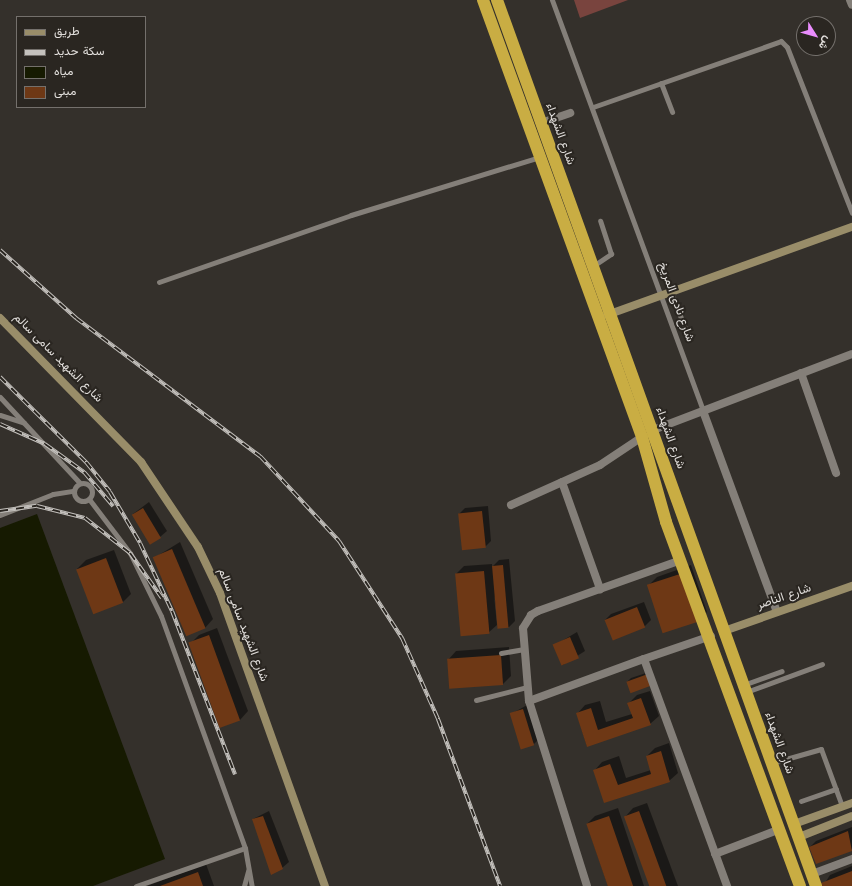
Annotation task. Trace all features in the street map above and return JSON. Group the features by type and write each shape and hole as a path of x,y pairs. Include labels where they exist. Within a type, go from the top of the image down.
{"highway":[{"name":"شارع الشهداء","path":"483,0 540,157 604,316 653,430 816,886"},
{"name":"شارع الشهداء","path":"497,0 592,266 604,316 642,437 653,484 666,522 711,636 800,886"},
{"path":"653,484 671,479"},
{"path":"666,522 674,516 684,515"},
{"path":"737,709 745,713 746,693"},
{"path":"751,750 756,740 764,742"}],"main road":[{"path":"604,316 852,227"},
{"name":"شارع الشهيد سامى سالم","path":"0,318 141,462 198,547 223,600 325,886"},
{"name":"شارع الناصر","path":"724,631 852,587"},
{"path":"794,824 852,803"},
{"path":"798,837 852,816"}],"street":[{"path":"850,0 852,5"},
{"path":"541,123 570,114"},
{"path":"653,430 852,354"},
{"path":"801,373 836,473"},
{"name":"شارع نادى المريخ","path":"704,411 777,612"},
{"path":"511,505 610,459 642,437"},
{"path":"562,482 600,589"},
{"path":"587,886 529,700 523,649 523,628 531,615 681,560"},
{"path":"529,700 711,636"},
{"path":"644,659 727,886"},
{"path":"715,854 780,829"},
{"path":"812,874 852,859"}],"lane":[{"name":"شارع نادى المريخ","path":"552,0 593,107 704,411"},
{"path":"593,107 776,42 785,43 852,213"},
{"path":"662,83 672,112"},
{"path":"159,282 351,215 540,157"},
{"path":"592,266 611,254 600,221"},
{"path":"671,292 689,339"},
{"path":"0,397 27,424 80,483 87,483 92,489 89,499"},
{"path":"0,415 27,424"},
{"path":"0,515 54,494 73,491 80,483"},
{"path":"73,491 78,500 89,499"},
{"path":"89,499 130,553 161,616 245,848 252,886"},
{"path":"501,653 523,649"},
{"path":"746,693 822,664"},
{"path":"746,693 782,671"},
{"path":"476,700 527,687"},
{"path":"772,764 819,748 842,806"},
{"path":"801,801 836,789"},
{"path":"136,886 245,848"},
{"path":"244,886 249,869"}],"shaded area":[{"path":"574,0 628,0 580,18"}],"water":[{"path":"37,514 165,859 93,886 0,886 0,528"}],"building":[{"path":"143,508 161,538 150,545 132,515"},
{"path":"482,511 486,548 462,550 458,514"},
{"path":"172,549 206,628 186,636 153,557"},
{"path":"106,558 123,603 93,614 76,569"},
{"path":"503,565 508,628 498,629 492,566"},
{"path":"484,571 489,634 461,636 455,574"},
{"path":"683,573 699,622 663,633 647,585"},
{"path":"637,607 645,627 613,641 605,620"},
{"path":"209,635 240,721 219,728 188,643"},
{"path":"570,637 579,658 561,666 553,644"},
{"path":"501,655 503,685 449,689 447,659"},
{"path":"648,674 652,685 630,693 626,682"},
{"path":"641,698 651,725 587,747 576,713 591,708 598,730 633,718 627,703"},
{"path":"523,709 534,745 521,749 510,713"},
{"path":"661,751 670,782 604,803 593,770 610,764 618,785 651,774 646,756"},
{"path":"639,811 666,886 649,886 624,816"},
{"path":"263,816 283,869 271,875 252,819"},
{"path":"609,816 633,886 608,886 586,824"},
{"path":"848,831 852,851 816,864 809,847"},
{"path":"852,871 852,886 822,886 821,883"},
{"path":"198,872 203,886 160,886"}],"railway":[{"path":"0,250 76,318 260,456 339,541 402,638 438,719 500,886"},
{"path":"0,377 86,462 110,492 140,543 172,611 235,774"},
{"path":"0,424 45,444 84,472 113,506"},
{"path":"0,511 37,506 85,518 130,553 162,598"}]}
